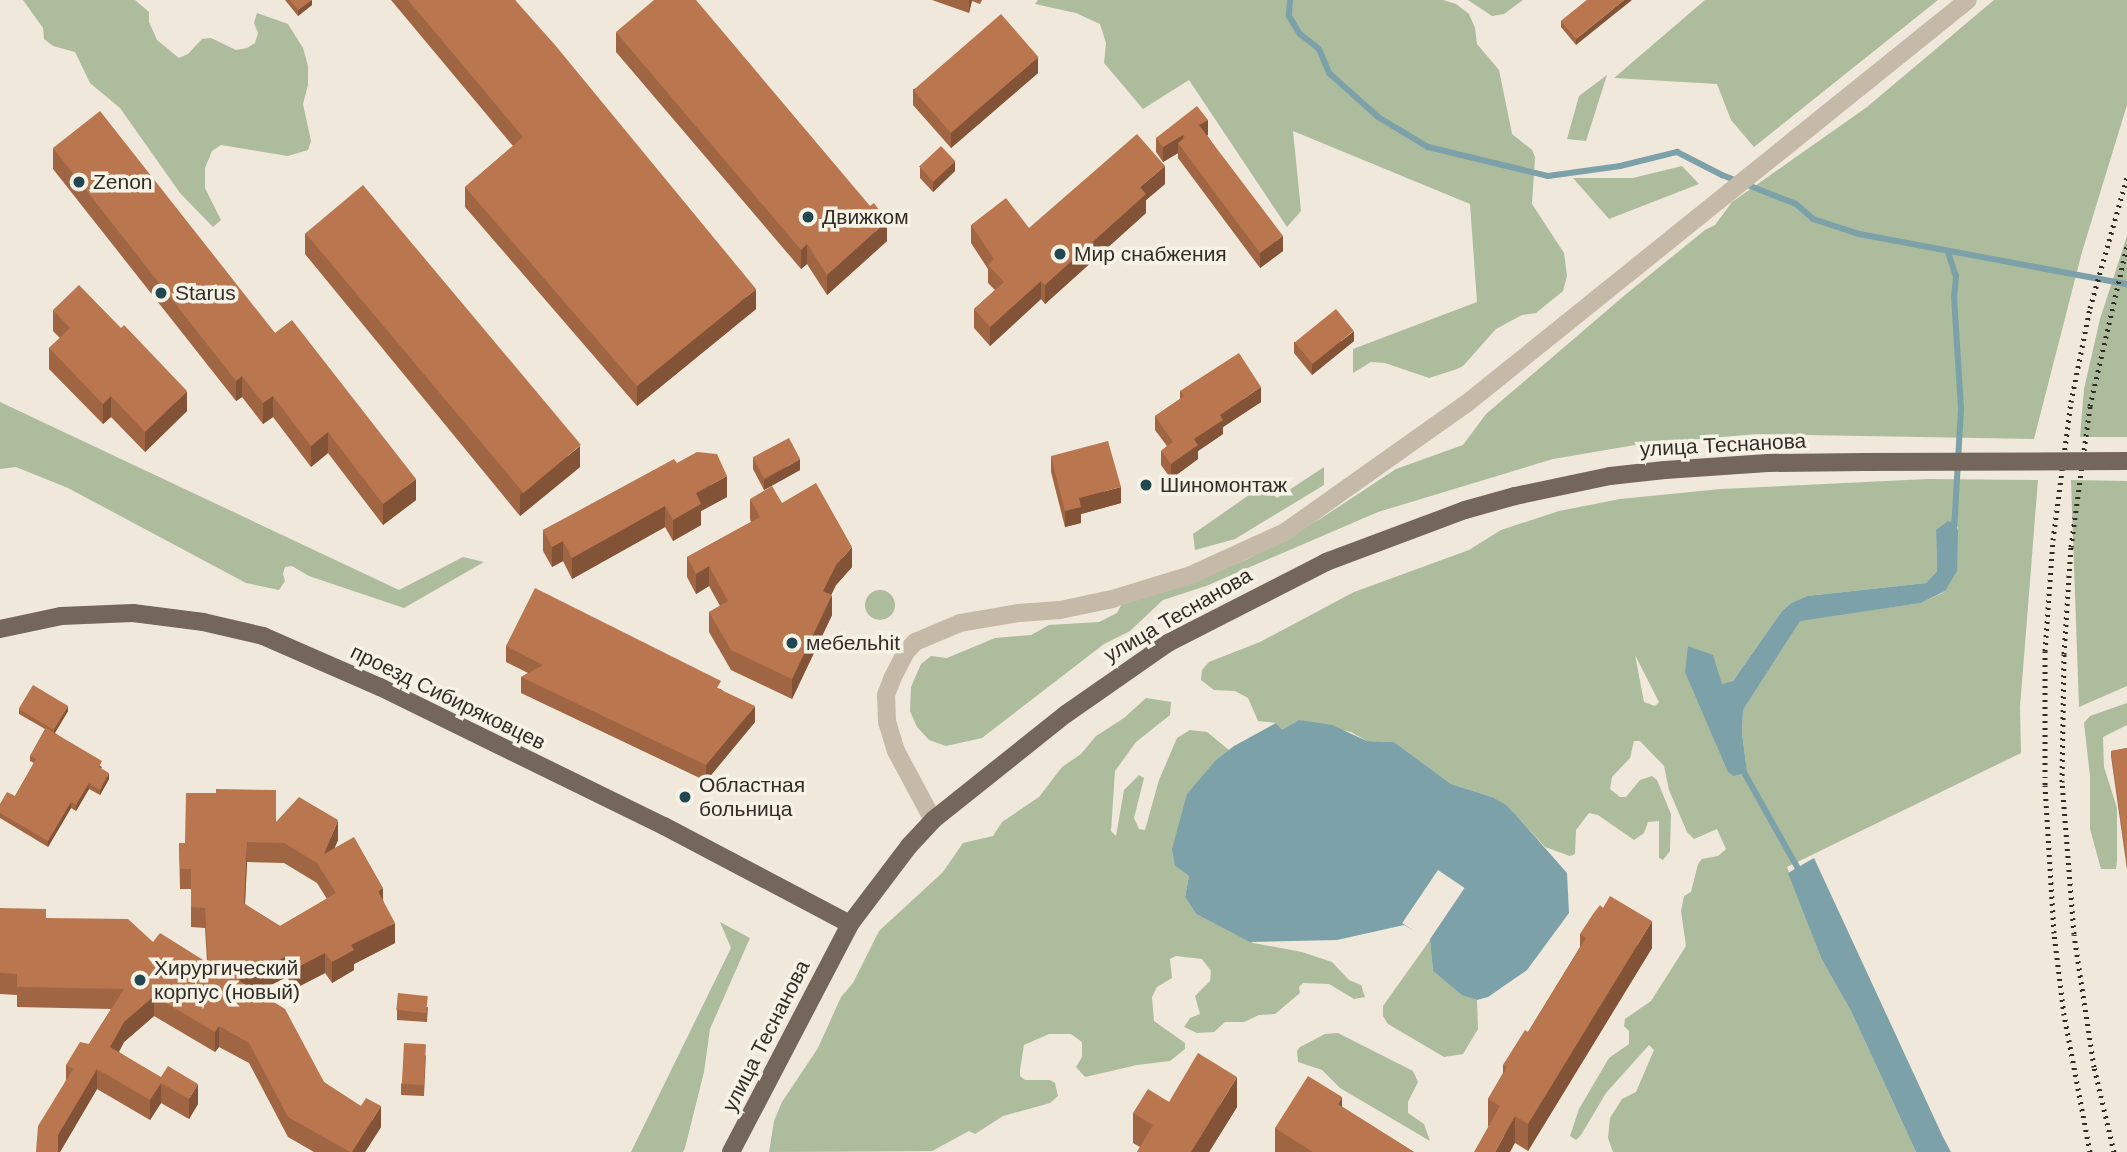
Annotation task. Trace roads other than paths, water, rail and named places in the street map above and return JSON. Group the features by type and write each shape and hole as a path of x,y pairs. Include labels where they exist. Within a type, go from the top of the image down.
{"main road":[{"name":"улица Теснанова","path":"731,1152 850,924 880,881 933,820 1098,690 1168,643 1279,584 1370,543 1514,496 1610,476 1713,466 1864,462 2127,461"},
{"name":"проезд Сибиряковцев","path":"0,629 61,616 133,612 203,622 263,636 380,687 652,820 850,924"}],"street":[{"path":"933,820 896,751 887,722 886,695 892,677 915,642 961,623 1019,613 1060,610 1178,579 1285,532 1466,404 1968,0"}],"water":[{"path":"1948,521 1956,524 1958,531 1957,571 1945,591 1921,603 1800,621 1743,710 1742,733 1747,772 1734,776 1728,772 1685,672 1688,646 1713,655 1722,684 1733,681 1782,611 1791,603 1807,596 1926,583 1937,571 1936,530"},
{"path":"1299,720 1332,725 1367,741 1394,742 1451,784 1492,797 1506,805 1522,822 1567,873 1569,913 1527,970 1488,997 1477,1000 1462,995 1433,971 1430,940 1404,925 1337,940 1250,942 1196,914 1185,897 1189,876 1175,866 1172,849 1187,794 1216,760 1234,746 1276,723 1282,730"},
{"path":"1814,858 1951,1152 1916,1152 1851,1011 1822,960 1788,873"}],"waterway":[{"path":"1290,0 1289,16 1300,34 1319,49 1329,73 1378,117 1428,147 1548,176 1620,166 1677,152 1722,175 1796,204 1813,219 1859,234 2127,284"},
{"path":"1948,252 1956,276 1954,297 1961,409 1954,531"},
{"path":"1741,767 1801,874"}],"railway":[{"path":"2090,1152 2064,1015 2054,933 2045,785 2045,651 2053,540 2071,402 2090,308 2127,177"},
{"path":"2114,1152 2094,1067 2074,934 2062,782 2064,654 2071,547 2090,406 2127,246"}],"place":[{"name":"Zenon","path":"79,182"},
{"name":"Движком","path":"808,217"},
{"name":"Мир снабжения","path":"1060,254"},
{"name":"Starus","path":"161,293"},
{"name":"Шиномонтаж","path":"1146,485"},
{"name":"мебельhit","path":"792,643"},
{"name":"Областная больница","path":"685,797"},
{"name":"Хирургический корпус (новый)","path":"140,980"}]}
